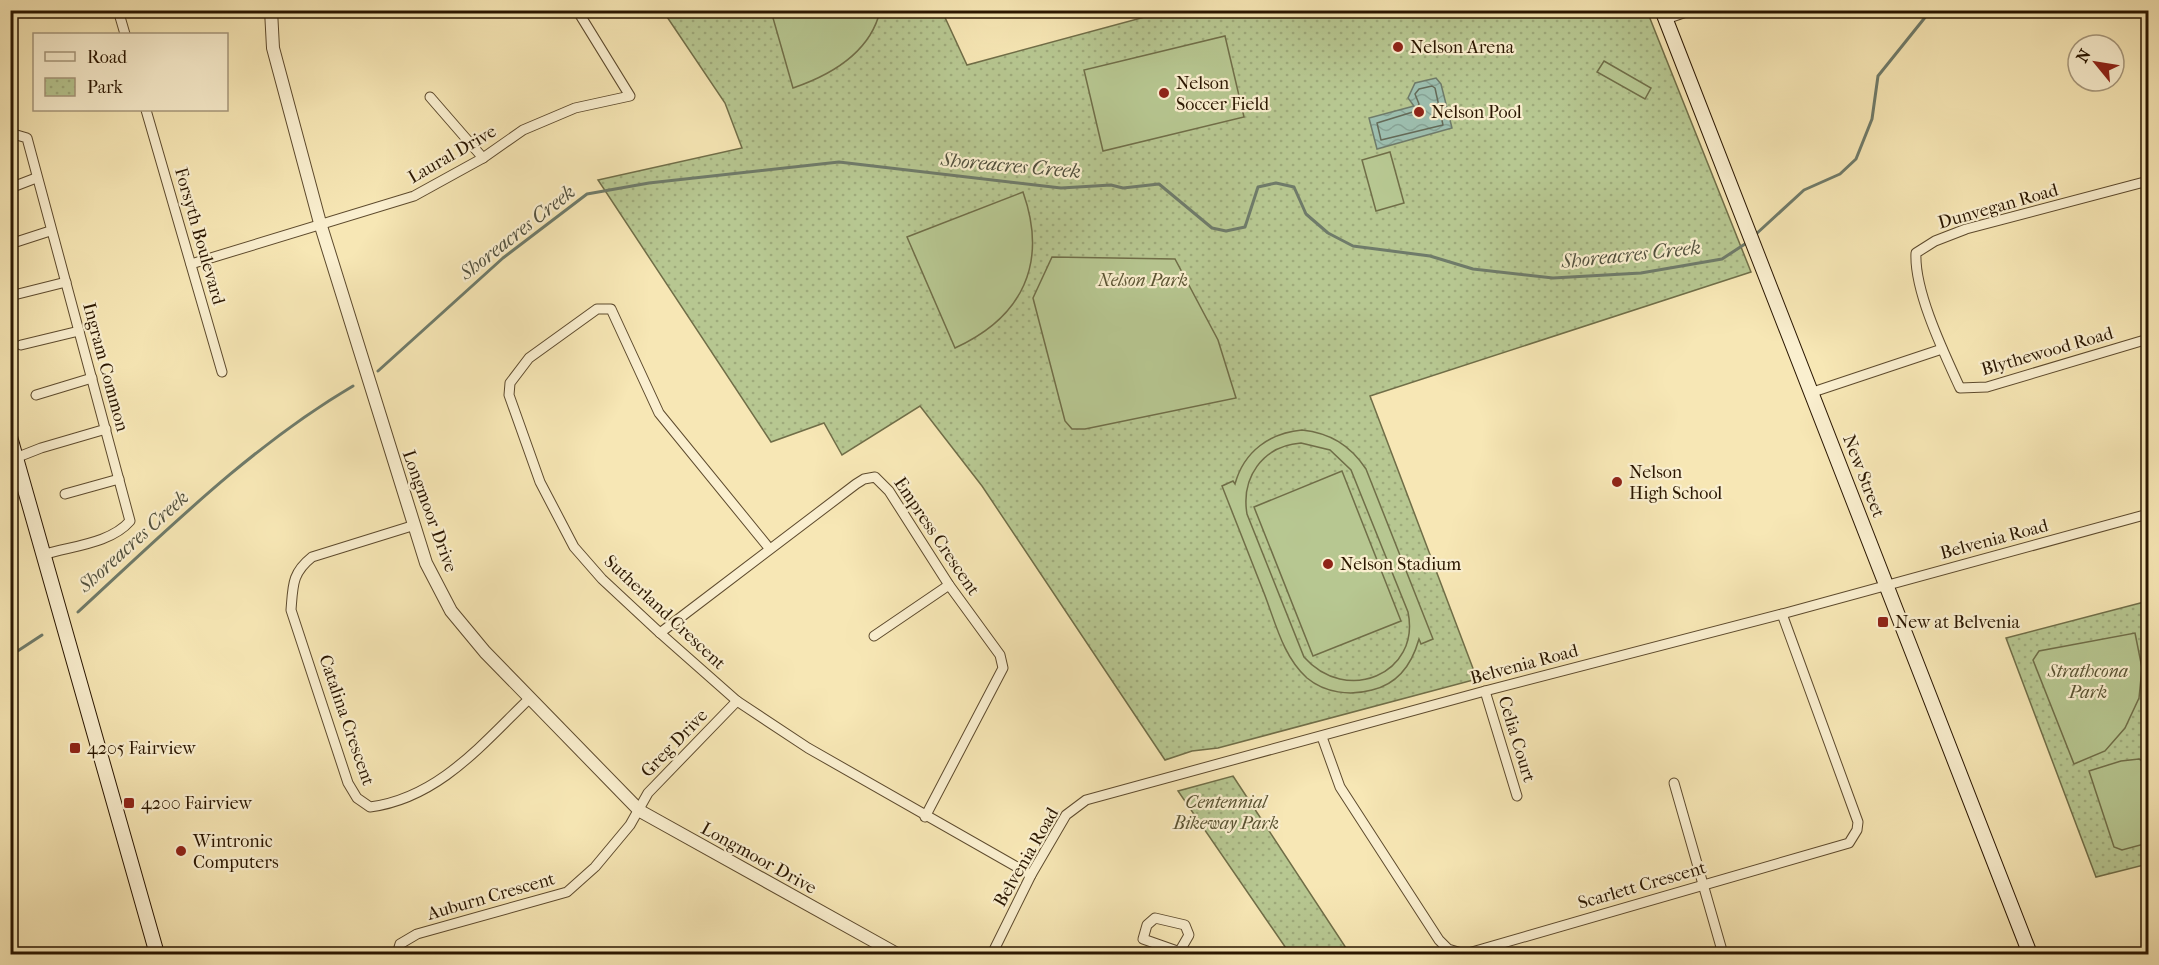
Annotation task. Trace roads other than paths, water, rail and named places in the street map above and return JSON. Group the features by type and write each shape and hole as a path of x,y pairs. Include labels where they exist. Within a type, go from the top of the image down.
{"main road":[{"name":"New Street","path":"1664,15 1813,392 2030,954"},
{"path":"10,437 13,459 46,554 157,954"}],"street":[{"path":"118,10 125,33"},
{"name":"Longmoor Drive","path":"271,10 273,48 320,223 426,562 451,611 530,698 640,811 892,953"},
{"name":"Laural Drive","path":"191,264 414,196 483,158 523,130 575,108 630,96 577,10"},
{"path":"1664,15 1692,10"},
{"path":"430,97 483,158"},
{"name":"Forsyth Boulevard","path":"146,111 222,372"},
{"name":"Ingram Common","path":"10,133 27,138 50,231 66,282 130,521 123,529 93,541 46,554"},
{"path":"10,188 36,178"},
{"name":"Dunvegan Road","path":"1942,350 1915,270 1916,253 1966,229 2148,182"},
{"path":"10,244 50,231"},
{"path":"10,296 66,282"},
{"name":"Sutherland Crescent","path":"769,548 659,413 611,309 597,309 529,358 510,383 509,395 540,482 574,547 602,579 737,701 808,748 1031,876"},
{"path":"21,345 78,331"},
{"name":"Blythewood Road","path":"1942,350 1960,388 1987,387 2148,339"},
{"path":"1813,392 1942,350"},
{"path":"36,395 92,378"},
{"path":"13,459 40,448 106,429"},
{"name":"Empress Crescent","path":"660,633 856,484 864,479 875,477 889,492 949,585 1000,656 1003,668 925,817"},
{"path":"65,494 119,479"},
{"name":"Belvenia Road","path":"992,954 1031,876 1066,815 1086,800 2148,514"},
{"name":"Catalina Crescent","path":"415,525 312,557 298,568 292,586 291,610 348,783 357,798 370,807 388,805 436,783 457,770 530,698"},
{"path":"874,636 949,585"},
{"name":"Scarlett Crescent","path":"1322,737 1340,787 1448,949 1465,954 1849,843 1857,830 1858,822 1782,614"},
{"name":"Celia Court","path":"1485,691 1517,796"},
{"name":"Greg Drive","path":"640,811 648,793 737,701"},
{"path":"1674,783 1723,954"},
{"name":"Auburn Crescent","path":"397,954 400,944 417,934 567,892 595,867 640,811"},
{"path":"1155,918 1185,925 1189,935 1179,953 1143,939 1147,925 1155,918"}],"water":[{"name":"Nelson Pool","path":"1436,78 1441,84 1452,128 1377,149 1369,118 1414,106 1408,98 1415,83"}],"waterway":[{"name":"Shoreacres Creek","path":"1755,235 1804,190 1840,174 1856,159 1872,119 1878,76 1931,10"},
{"name":"Shoreacres Creek","path":"378,371 503,258 587,194 649,183 839,162 1061,188 1111,185 1123,188 1159,184 1212,228 1226,231 1245,227 1258,187 1276,183 1294,187 1306,214 1328,233 1353,246 1430,256 1473,269 1553,278 1641,273 1722,259 1748,242"},
{"name":"Shoreacres Creek","path":"78,612 176,521 244,463 279,435 353,386"},
{"name":"Shoreacres Creek","path":"10,656 42,635"}],"place":[{"name":"Nelson Arena","path":"1398,47"},
{"name":"Nelson Soccer Field","path":"1164,93"},
{"name":"Nelson Pool","path":"1419,112"},
{"name":"Nelson High School","path":"1617,482"},
{"name":"Nelson Stadium","path":"1328,564"},
{"name":"New at Belvenia","path":"1883,622"},
{"name":"4205 Fairview","path":"75,748"},
{"name":"4200 Fairview","path":"129,803"},
{"name":"Wintronic Computers","path":"181,851"}],"park label":[{"name":"Nelson Park","path":"1143,280"},
{"name":"Strathcona Park","path":"2088,681"},
{"name":"Centennial Bikeway Park","path":"1226,812"}]}
